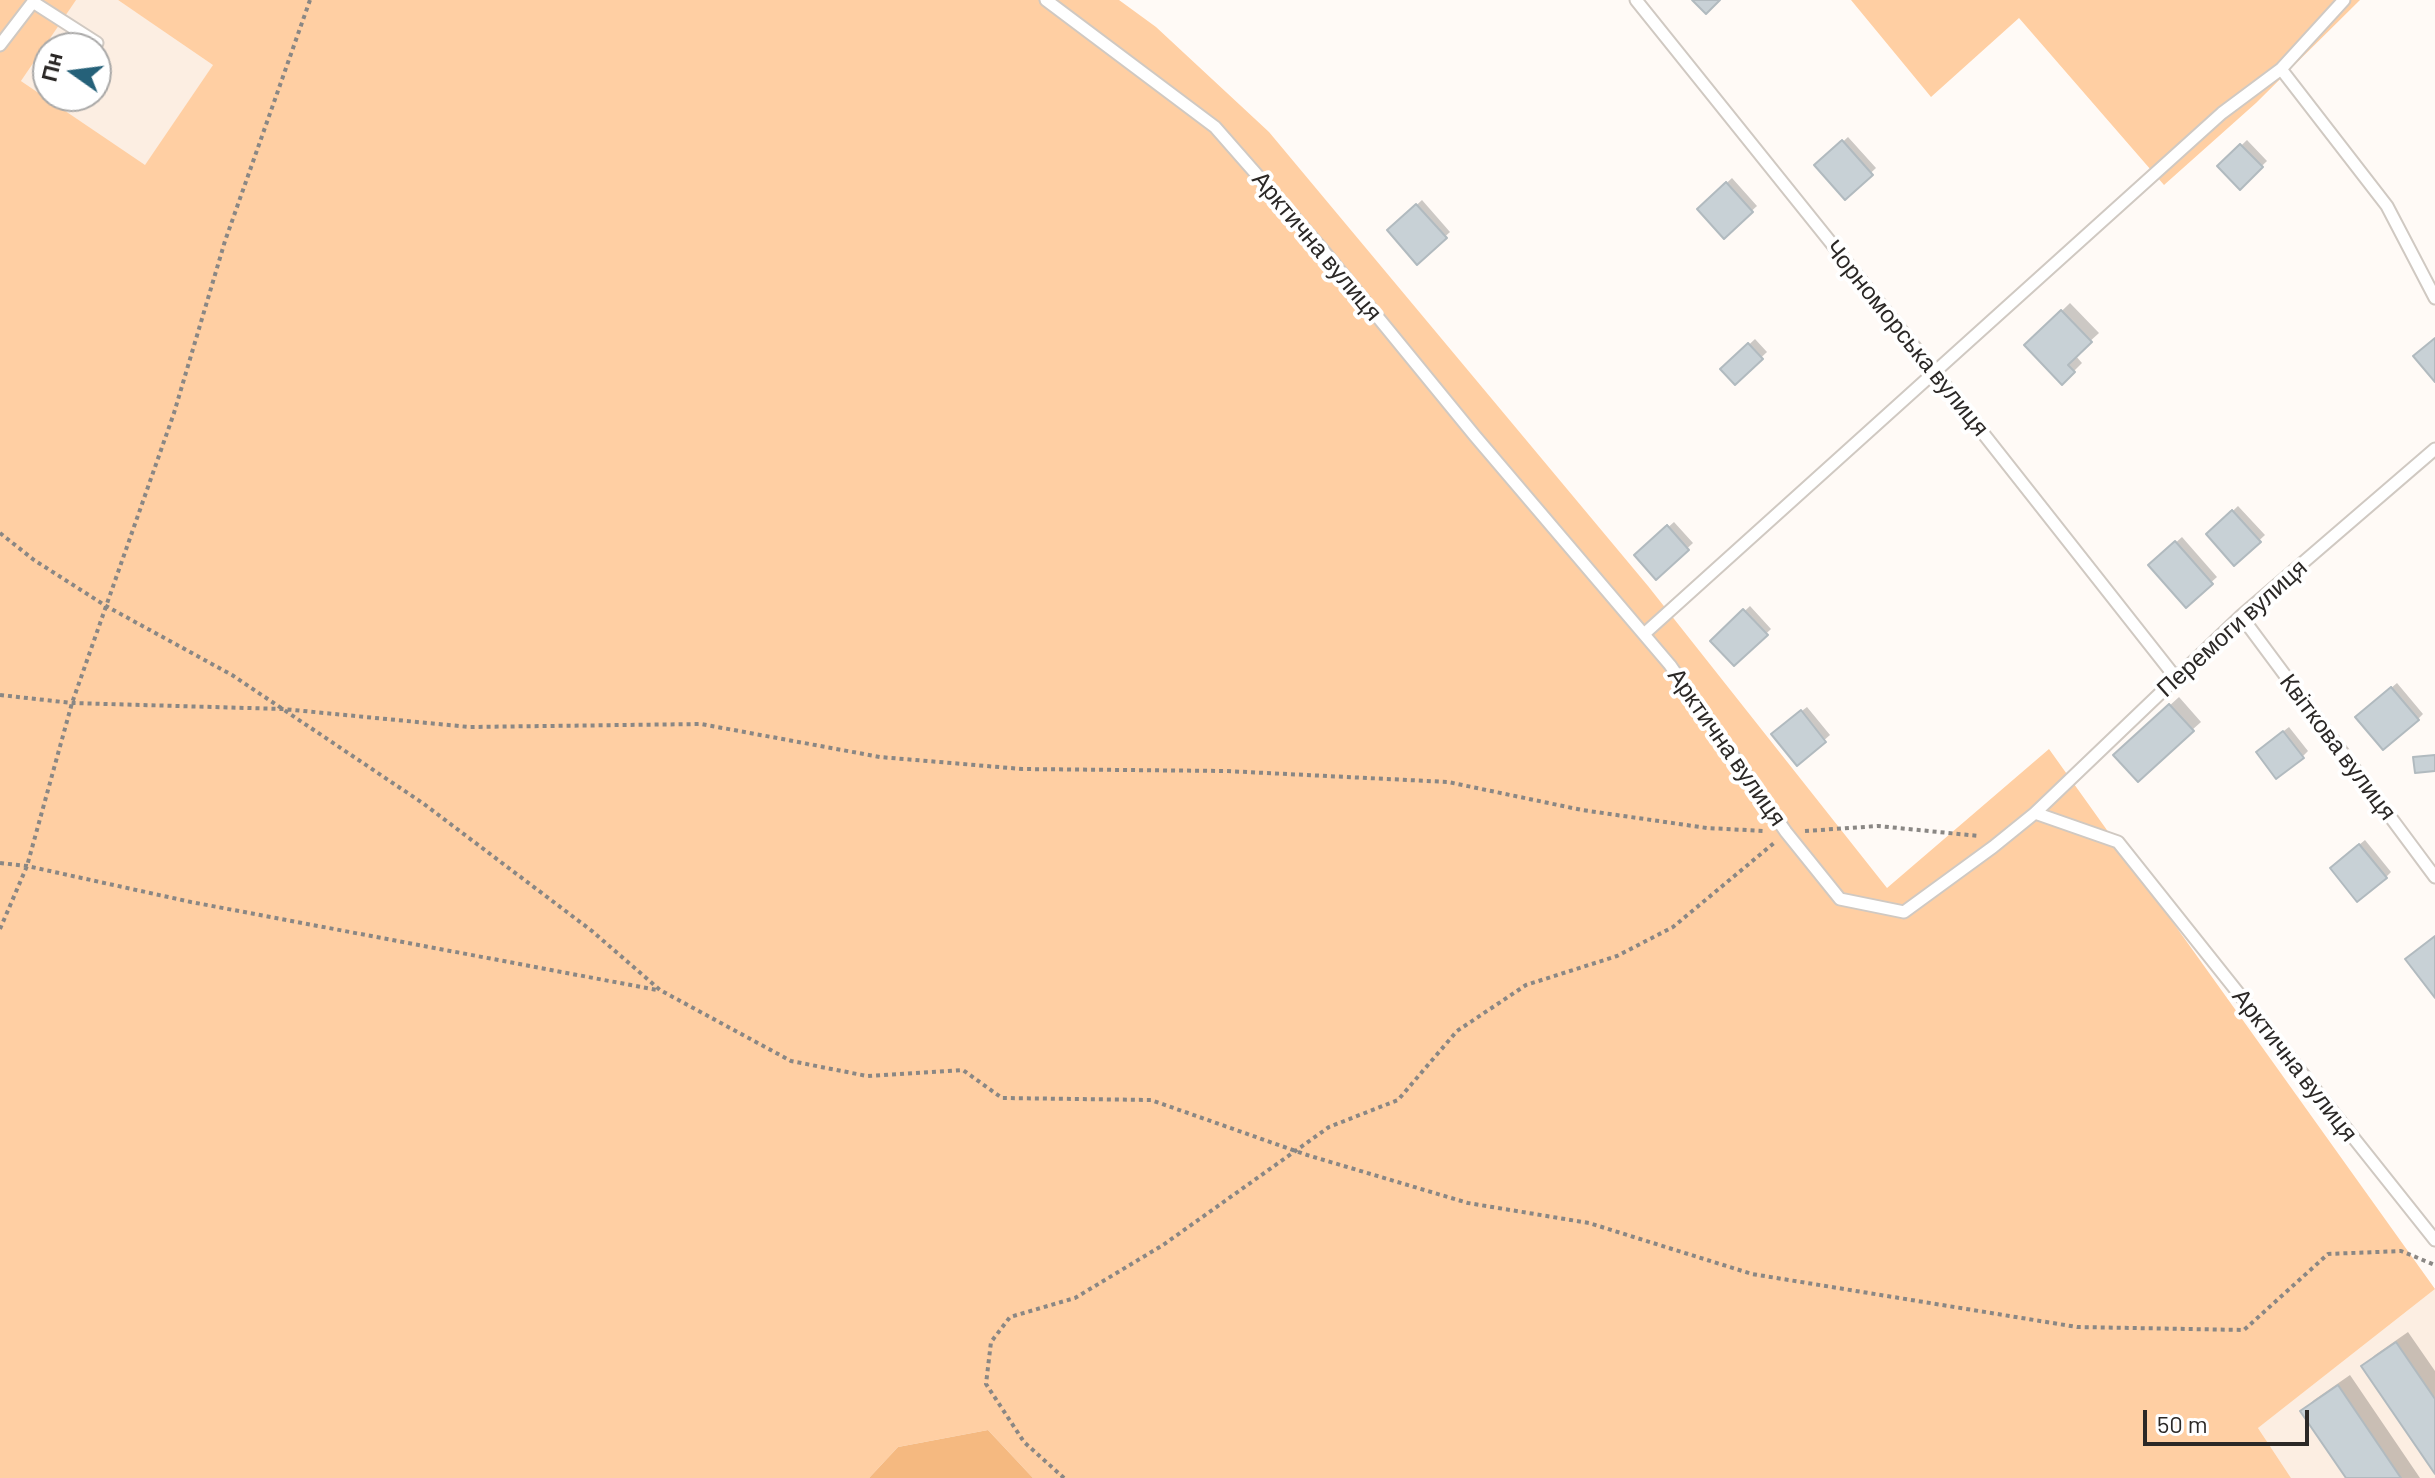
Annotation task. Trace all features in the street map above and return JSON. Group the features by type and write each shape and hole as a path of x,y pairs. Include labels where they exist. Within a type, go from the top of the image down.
{"lane":[{"path":"20,0 34,1 80,32"},
{"name":"Арктична вулиця","path":"1046,0 1215,127 1322,249 1475,436 1670,665 1786,832 1840,899 1904,912 2035,813 2118,842 2435,1240"},
{"name":"Чорноморська вулиця","path":"1636,0 2176,678"},
{"path":"1644,634 2222,113 2281,69 2344,0"},
{"path":"0,45 34,1"},
{"path":"2281,69 2387,206 2435,298"},
{"name":"Перемоги вулиця","path":"2035,813 2241,616 2435,449"},
{"name":"Квіткова вулиця","path":"2241,616 2435,877"}],"path":[{"path":"0,929 27,866 72,703 174,413 225,241 310,0"},
{"path":"0,533 34,560 106,606 232,675 424,804 592,931 660,990 791,1061 867,1076 963,1070 1002,1098 1151,1100 1296,1151 1468,1203 1589,1223 1752,1274 2077,1327 2244,1330 2328,1254 2401,1251 2435,1265"},
{"path":"0,695 72,703 283,709 469,727 701,724 880,757 1022,769 1226,771 1448,782 1582,810 1707,828 1786,832 1878,826 2003,839"},
{"path":"1064,1478 1024,1442 986,1384 991,1342 1010,1317 1075,1298 1163,1245 1329,1127 1398,1100 1457,1031 1526,985 1617,956 1673,927 1786,832"},
{"path":"0,863 660,990"}],"shaded area":[{"path":"0,0 76,0 54,32 32,32 32,65 21,81 32,88 32,112 67,112 145,165 213,65 118,0 1119,0 1156,27 1269,132 1648,586 1887,888 2049,749 2435,1289 2258,1428 2291,1478 1033,1478 988,1430 898,1447 869,1478 0,1478"},
{"path":"75,0 118,0 214,64 145,166 66,112 112,112 112,32 54,32"},
{"path":"1851,0 2360,0 2256,103 2164,185 2019,18 1931,97"},
{"path":"32,64 32,89 21,81"},
{"path":"2435,1289 2435,1478 2291,1478 2258,1428"},
{"path":"988,1430 1033,1478 869,1478 898,1447"}],"building":[{"path":"1692,0 1720,0 1706,14"},
{"path":"1842,140 1873,175 1845,200 1814,165"},
{"path":"2240,144 2263,167 2240,190 2217,166"},
{"path":"1726,182 1753,212 1724,239 1697,209"},
{"path":"1416,204 1447,238 1417,265 1387,230"},
{"path":"2061,310 2092,342 2068,365 2075,372 2062,385 2024,345"},
{"path":"2435,338 2435,382 2413,356"},
{"path":"1748,343 1763,359 1735,385 1720,369"},
{"path":"2232,510 2261,542 2234,566 2206,534"},
{"path":"1667,525 1689,550 1656,580 1634,555"},
{"path":"2175,541 2213,584 2186,608 2148,565"},
{"path":"1743,609 1768,635 1734,666 1710,641"},
{"path":"2391,687 2419,720 2383,750 2355,717"},
{"path":"2169,704 2194,731 2138,782 2113,755"},
{"path":"1801,710 1826,742 1797,766 1771,734"},
{"path":"2283,731 2304,758 2276,779 2256,752"},
{"path":"2435,755 2435,771 2415,773 2413,757"},
{"path":"2359,844 2387,878 2357,902 2330,868"},
{"path":"2435,936 2435,998 2405,959"},
{"path":"2396,1342 2435,1399 2435,1474 2361,1366"},
{"path":"2338,1385 2401,1478 2346,1478 2300,1411"}]}
